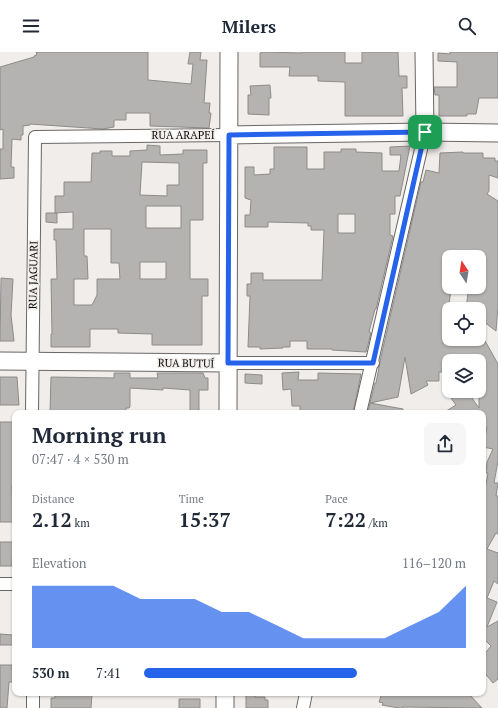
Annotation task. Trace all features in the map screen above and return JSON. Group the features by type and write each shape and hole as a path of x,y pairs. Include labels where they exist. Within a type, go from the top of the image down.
{"street":[{"path":"228,410 229,52"},
{"path":"361,410 373,363 425,132 424,52"},
{"name":"RUA ARAPEÍ","path":"35,136 425,132 498,133"},
{"name":"RUA JAGUARI","path":"32,410 35,136"},
{"name":"RUA BUTUÍ","path":"0,361 373,363"},
{"path":"0,584 12,584"},
{"path":"33,696 33,708"},
{"path":"225,696 225,708"},
{"path":"303,708 305,696"}],"building":[{"path":"36,52 148,52 148,80 191,84 193,64 188,64 190,52 201,52 200,60 207,60 204,103 210,103 209,113 211,113 209,128 150,126 150,113 126,113 126,120 114,120 114,127 103,129 30,124 23,126 23,135 21,135 21,140 12,139 11,167 14,167 14,178 0,179 0,149 3,149 3,129 0,130 0,67 34,57 37,55"},
{"path":"345,52 345,63 362,63 362,52 398,52 399,76 407,76 407,88 402,88 403,116 345,116 345,82 318,81 318,76 289,76 290,67 260,67 260,53"},
{"path":"450,52 498,52 498,98 479,98 476,114 467,114 467,116 439,116 439,95 435,95 434,87 457,87 457,62 438,61 438,53 450,54"},
{"path":"270,85 271,98 269,98 269,115 248,114 248,95 251,95 250,86"},
{"path":"147,145 160,146 160,155 183,154 183,150 207,150 207,163 203,163 203,220 190,220 190,279 208,279 208,296 202,296 202,345 152,345 152,334 118,333 118,329 90,329 90,347 51,347 51,279 57,279 56,240 54,240 54,229 73,229 73,212 55,213 55,196 64,196 64,182 91,182 92,153 112,151 112,156 130,156 130,151 147,150","holes":["142,162 179,163 179,185 167,185 167,196 140,195","146,206 181,206 181,228 146,228","84,229 111,229 111,263 119,263 120,279 97,279 97,295 92,305 74,305 74,279 88,279 87,256 84,256","140,262 166,262 166,279 140,279"]},
{"path":"410,146 400,196 395,196 395,214 390,214 390,235 393,236 376,309 369,332 371,333 366,352 332,349 307,349 307,341 290,341 290,347 283,348 260,349 260,347 248,347 250,296 247,296 247,284 251,284 251,273 263,273 263,280 322,280 324,230 311,230 311,226 308,226 308,223 268,222 268,227 245,227 245,215 250,215 251,200 245,198 245,167 254,167 254,175 270,174 270,169 274,169 274,147 307,147 307,169 324,169 324,152 341,152 341,149 356,149 356,152 382,153 382,171 399,171 401,155 390,155 390,147","holes":["338,214 355,214 355,233 338,233"]},
{"path":"440,153 483,153 483,158 495,158 495,161 498,161 498,178 489,175 489,191 487,194 498,201 498,307 496,331 486,323 486,302 467,302 468,294 486,294 486,250 442,250 442,294 450,294 449,302 442,302 442,346 486,346 486,343 498,364 498,461 494,483 498,483 496,496 498,496 498,534 496,533 487,549 498,553 498,584 494,581 487,598 497,602 487,627 498,621 498,679 493,683 486,675 486,652 491,646 486,641 486,484 488,473 486,473 487,462 493,449 486,448 486,410 448,410 456,405 451,398 472,398 479,408 479,398 486,398 486,354 442,354 442,372 439,372 439,381 426,381 428,385 411,394 405,357 398,397 370,403 376,383 421,182 423,182 426,170 439,173"},
{"path":"46,213 57,213 57,223 46,222"},
{"path":"1,278 13,279 11,315 14,341 0,341"},
{"path":"299,372 298,380 318,380 318,373 361,374 354,410 300,410 300,406 292,406 291,389 283,390 282,373"},
{"path":"114,373 130,373 130,378 158,378 157,373 203,373 205,378 208,378 208,390 199,390 199,410 190,410 190,390 130,388 130,407 126,408 126,410 50,410 51,377 114,378"},
{"path":"245,374 262,375 262,384 245,383"},
{"path":"0,377 17,377 19,405 0,405"},
{"path":"370,403 403,409 403,410 368,410"},
{"path":"0,422 12,422 12,522 0,522"},
{"path":"0,542 12,542 12,566 0,566"},
{"path":"0,634 12,635 12,645 0,645"},
{"path":"0,665 12,665 12,682 9,682 7,708 0,708"},
{"path":"55,696 92,696 91,708 51,708 51,698 55,698"},
{"path":"246,696 265,697 265,700 268,700 268,708 246,708"},
{"path":"381,696 471,696 482,708 399,708 382,705 383,703 379,702"},
{"path":"179,699 200,699 200,708 179,708"}],"route":[{"path":"425,132 373,363 228,363 229,135 425,132"}]}
